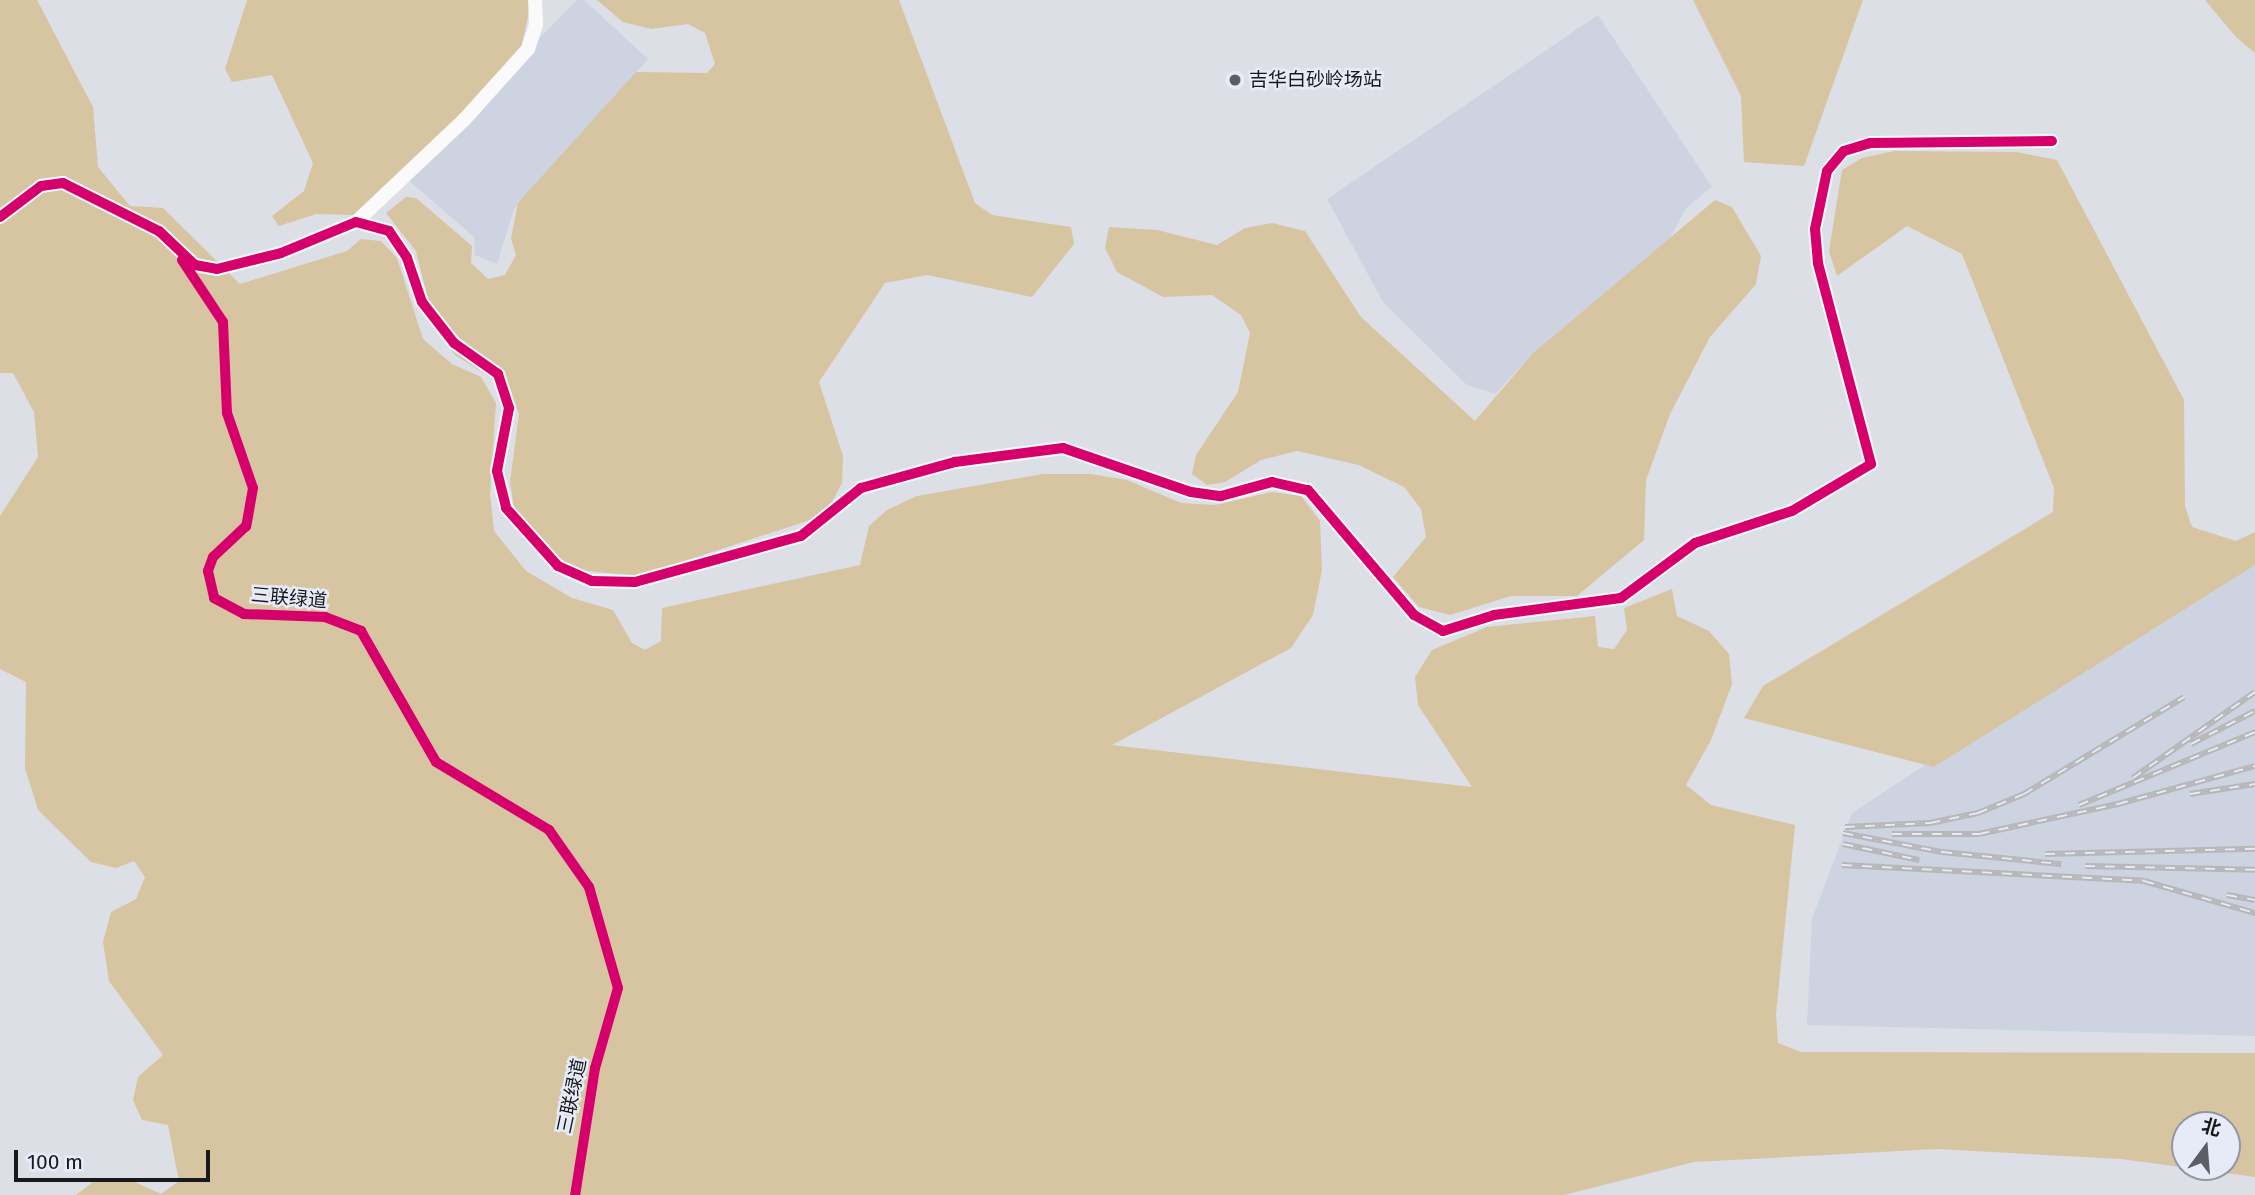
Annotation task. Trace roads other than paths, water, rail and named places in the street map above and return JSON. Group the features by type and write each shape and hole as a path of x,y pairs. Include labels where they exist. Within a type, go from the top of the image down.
{"street":[{"path":"0,217 41,186 63,183 159,231 195,265 217,269 281,253 356,222 464,120 528,49 536,25 535,0"},
{"path":"356,222 390,231 407,258 422,302 454,342 498,374 509,408 497,471 506,508 558,566 592,581 635,582 802,536 861,488 955,462 1063,448 1191,492 1221,496 1272,482 1308,490 1414,615 1443,631 1494,615 1621,598 1695,543 1792,511 1871,464 1818,263 1815,229 1827,170 1844,151 1870,143 2052,141"}],"railway":[{"path":"2133,778 2255,692"},
{"path":"1845,827 1930,823 1978,813 2024,794 2184,697"},
{"path":"2191,744 2255,711"},
{"path":"2079,805 2255,732"},
{"path":"1892,834 1979,834 2118,804 2255,766"},
{"path":"2190,794 2255,784"},
{"path":"1843,833 1942,852 2061,864"},
{"path":"1843,844 1919,860"},
{"path":"2045,854 2255,849"},
{"path":"1842,865 2144,881 2255,913"},
{"path":"2085,866 2255,870"},
{"path":"2227,895 2255,900"}],"place":[{"name":"吉华白砂岭场站","path":"1235,80"}]}
